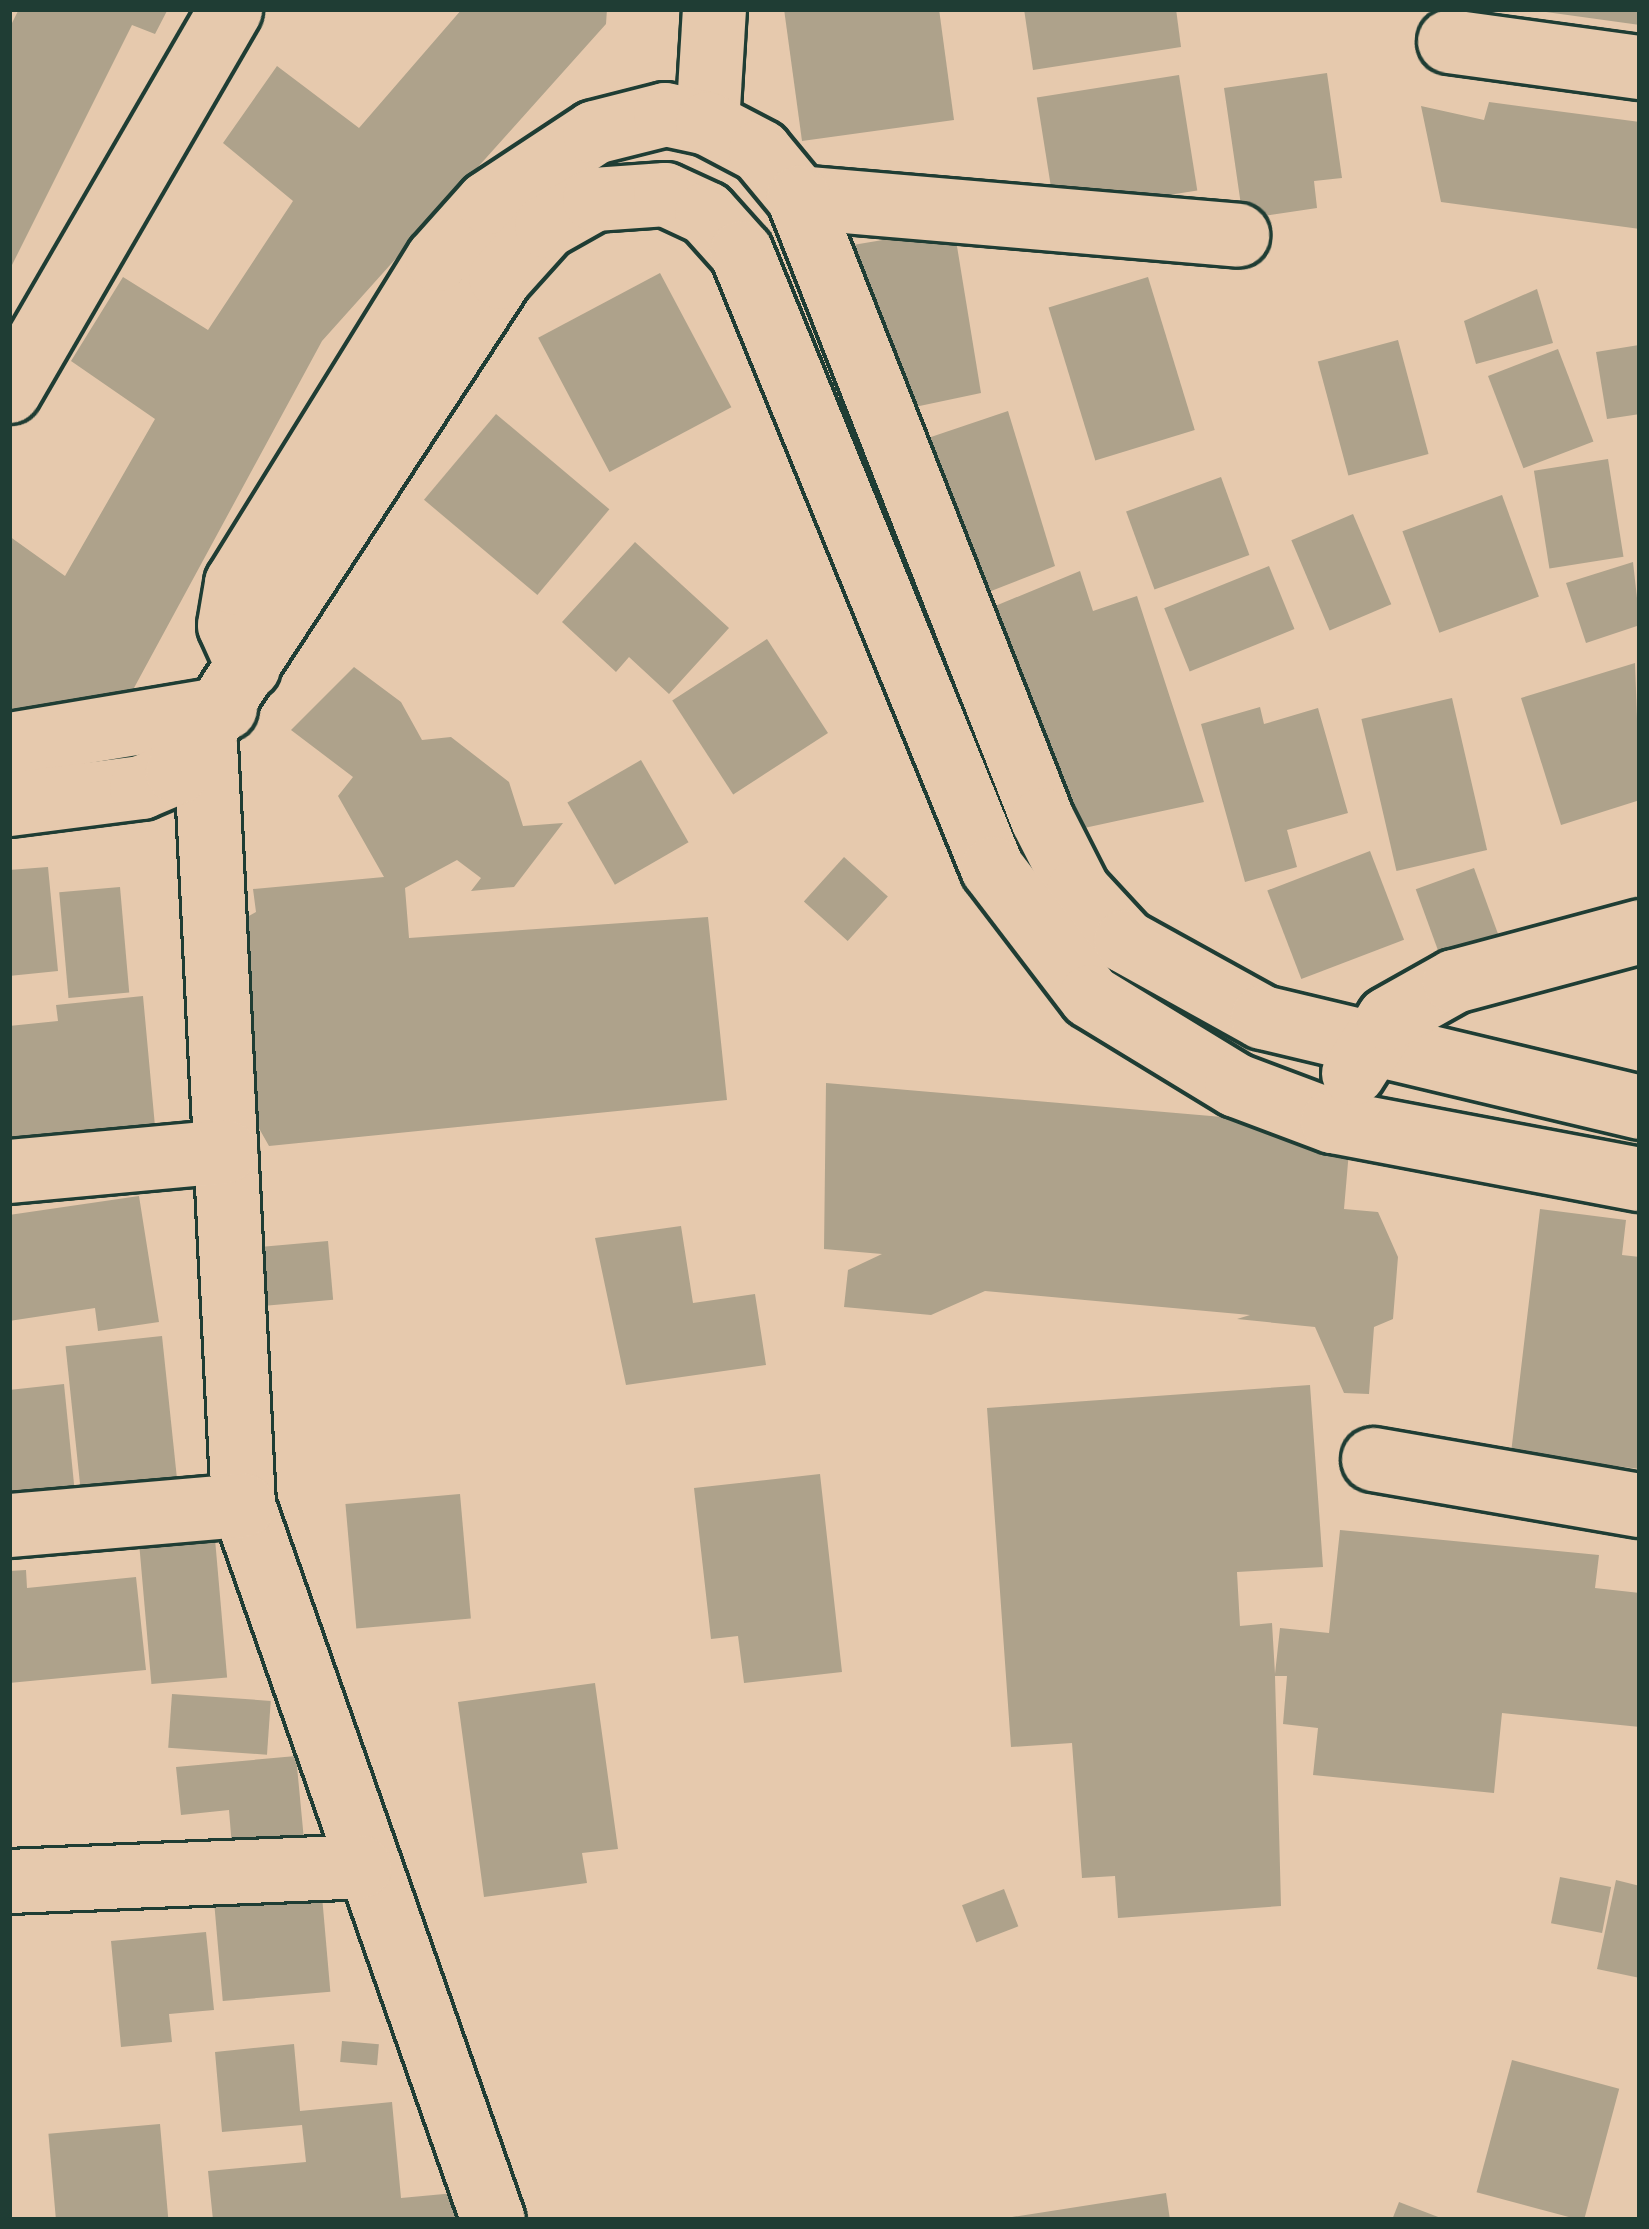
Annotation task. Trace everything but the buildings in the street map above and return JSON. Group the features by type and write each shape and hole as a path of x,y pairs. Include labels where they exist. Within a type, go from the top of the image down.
{"street":[{"path":"9,391 230,9"},
{"path":"707,123 714,9"},
{"path":"1449,41 1640,67"},
{"path":"493,2220 360,1866 243,1505 225,1151 226,706 229,625 236,584 437,259 488,202 594,132 665,114 707,123 760,151 798,196 1090,996 1158,1044 1332,1121 1640,1179"},
{"path":"9,804 141,788 226,706 500,277 546,226 594,199 665,194 706,213 741,251 945,760 1055,909 1175,976 1262,1017 1640,1107"},
{"path":"798,196 1237,235"},
{"path":"9,744 226,706"},
{"path":"1332,1121 1366,1043 1454,981 1640,931"},
{"path":"9,1171 225,1151"},
{"path":"1372,1459 1640,1504"},
{"path":"9,1525 243,1505"},
{"path":"9,1881 360,1866"}]}
